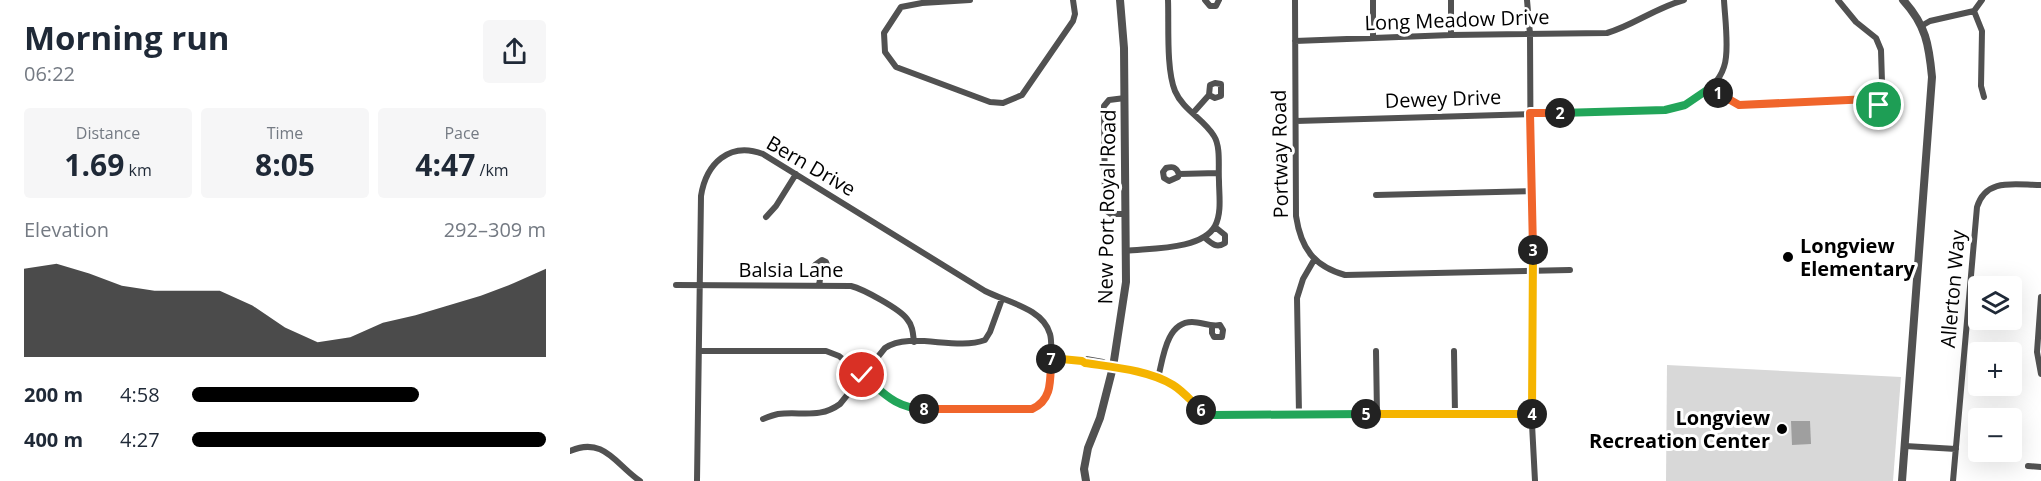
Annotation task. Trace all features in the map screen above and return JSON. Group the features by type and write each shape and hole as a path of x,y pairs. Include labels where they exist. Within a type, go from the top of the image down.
{"street":[{"path":"970,0 922,2 901,8 884,33 885,52 896,67 990,102 1003,103 1022,95 1073,21 1075,14 1073,0"},
{"name":"New Port Royal Road","path":"1086,481 1084,469 1088,448 1100,418 1126,282 1124,48 1120,0"},
{"path":"1126,251 1189,244 1209,234 1215,226 1220,207 1218,146 1214,135 1176,94 1172,80 1168,0"},
{"path":"1205,0 1210,6 1216,6 1219,0"},
{"name":"Portway Road","path":"1295,0 1296,216 1298,231 1305,248 1314,260"},
{"path":"1373,0 1373,38"},
{"path":"1451,0 1451,35"},
{"path":"1527,0 1530,34 1535,481"},
{"name":"Long Meadow Drive","path":"1295,41 1451,35 1607,33 1620,29 1663,3 1684,0"},
{"name":"Dewey Drive","path":"1296,121 1665,110 1685,105 1710,88 1726,59 1724,0"},
{"path":"1838,0 1856,22 1876,38 1881,50 1881,89 1870,99"},
{"path":"1902,481 1932,77 1929,47 1923,26 1903,0"},
{"path":"1923,26 1930,21 1974,11 1982,0"},
{"path":"1974,11 1982,31 1981,86 1984,97"},
{"path":"1710,88 1739,105 1870,99 1879,105 1886,97 1885,92 1881,89"},
{"path":"1193,113 1209,95"},
{"path":"1125,98 1109,100 1104,106 1105,210 1111,214 1125,214"},
{"name":"Bern Drive","path":"697,481 701,196 704,180 715,163 723,156 753,150 763,154 986,291 1024,306 1046,325 1050,333 1051,358 1047,398 1041,405 1024,410 908,409 899,405 862,375"},
{"path":"1179,174 1218,173"},
{"path":"766,217 776,206 796,174"},
{"name":"Allerton Way","path":"1953,481 1977,207 1980,197 1992,187 2041,185"},
{"path":"1376,195 1532,191"},
{"path":"1203,237 1214,245 1220,246 1225,243 1225,235 1215,226"},
{"path":"1299,414 1298,298 1303,279 1314,260 1328,270 1345,275 1570,270"},
{"path":"819,286 821,272"},
{"name":"Balsia Lane","path":"676,285 851,286 868,292 906,317 913,331 914,342"},
{"path":"2041,297 2037,352 2041,374"},
{"path":"763,419 777,414 831,411 840,404 885,348 892,343 958,345 985,340 1002,299"},
{"path":"1158,378 1168,340 1178,326 1191,322 1212,327"},
{"path":"700,351 826,351 839,356 862,375"},
{"path":"1376,351 1377,414"},
{"path":"1454,351 1455,414"},
{"path":"1051,358 1110,366 1158,378 1173,385 1201,409 1214,415 1533,414"},
{"path":"570,451 586,446 599,448 610,454 640,481"},
{"path":"1905,446 1956,449"},
{"path":"2028,466 2041,467"}],"shaded area":[{"name":"Longview Recreation Center","path":"1667,365 1901,377 1893,481 1666,481"},
{"path":"1791,421 1810,421 1811,444 1792,445"}],"place":[{"name":"Longview Elementary","path":"1788,257"},
{"name":"Longview Recreation Center","path":"1782,429"}],"route":[{"path":"862,375 899,405 908,409 1032,409 1041,405 1047,398 1051,358 1107,365 1158,378 1173,385 1201,409 1214,415 1533,414 1530,113 1665,110 1685,105 1710,88 1739,105 1870,99 1879,105"}]}
